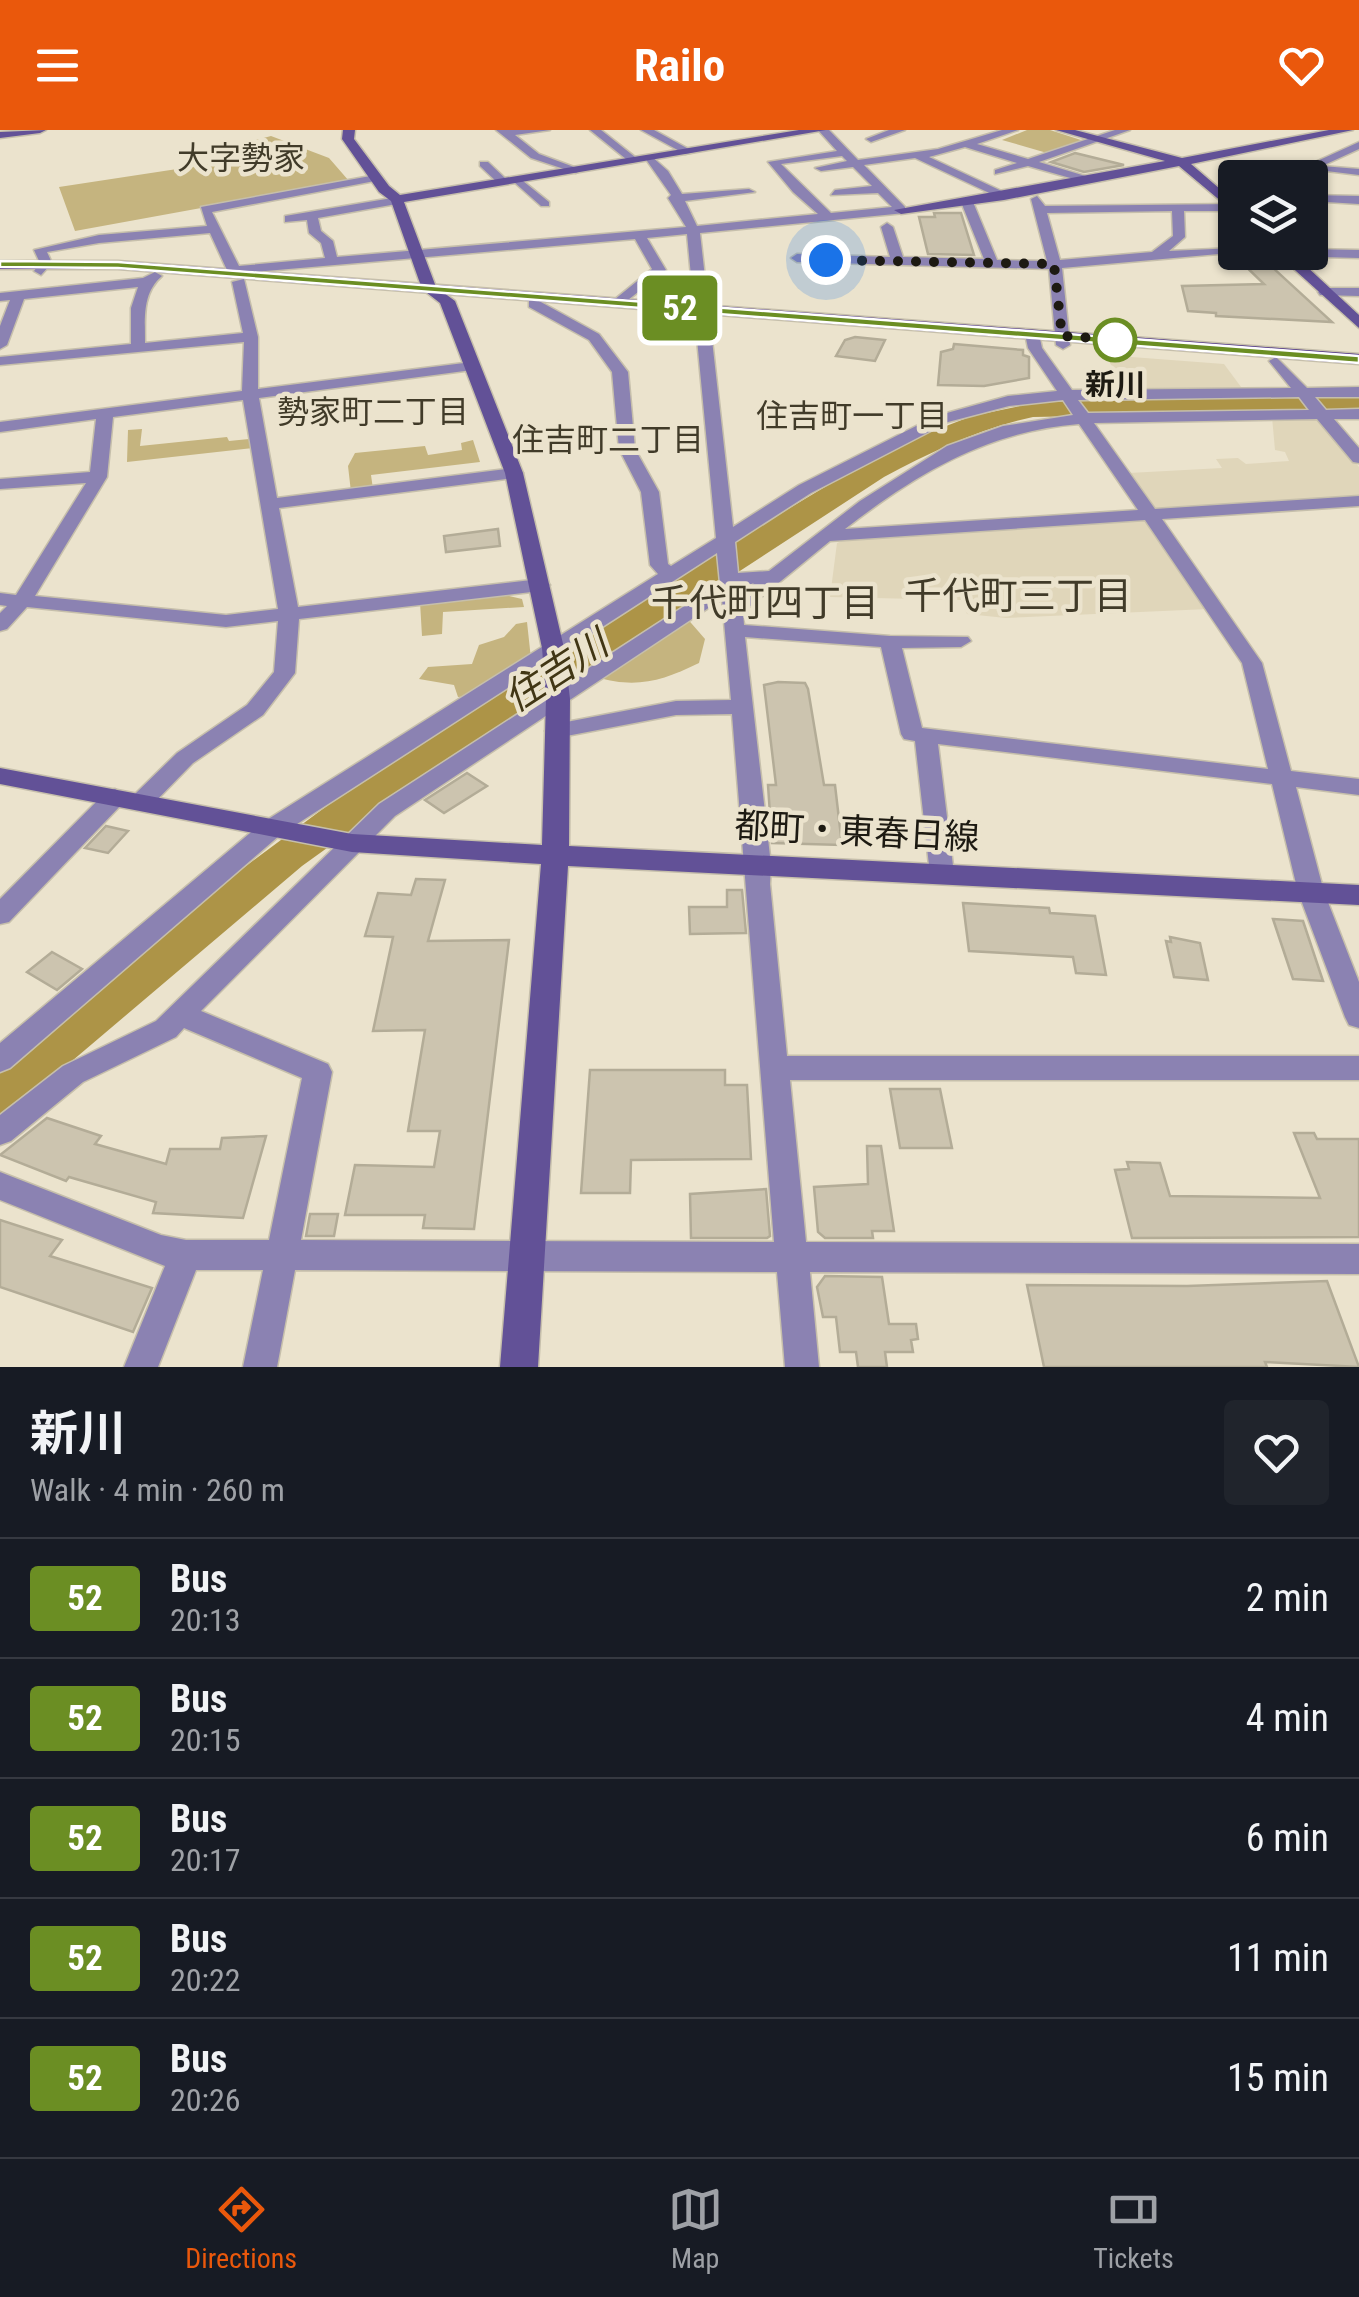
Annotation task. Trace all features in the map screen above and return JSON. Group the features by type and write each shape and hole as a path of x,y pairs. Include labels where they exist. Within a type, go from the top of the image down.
{"main road":[{"path":"44,267 150,279 237,275"},
{"path":"0,268 237,275 534,304 702,313 1359,363"},
{"path":"437,293 619,303 702,313"},
{"path":"1062,340 1276,361 1359,363"}],"street":[{"path":"0,135 40,130"},
{"path":"349,130 348,139 376,178 398,200 418,254 472,366 514,473 554,650 555,854 519,1367"},
{"path":"502,132 553,130"},
{"path":"594,130 634,161"},
{"path":"646,130 689,152"},
{"path":"289,219 822,130 901,210"},
{"path":"871,139 900,130"},
{"path":"882,189 834,186 818,165 859,165 966,144 1013,130"},
{"path":"1062,130 1182,162 1218,192"},
{"path":"999,172 1125,130"},
{"path":"237,275 332,261 967,202 1338,131"},
{"path":"502,132 535,156 576,170"},
{"path":"966,144 1088,180"},
{"path":"1359,146 1308,168 1356,172 1359,185"},
{"path":"827,216 788,188 773,162 846,153"},
{"path":"916,154 1004,196"},
{"path":"650,158 665,170 674,198 693,229 759,864 757,884 802,1367"},
{"path":"484,164 545,204"},
{"path":"0,915 128,799 255,710 284,673 289,614 250,394 251,337 237,275 205,210 376,178"},
{"path":"674,198 749,192"},
{"path":"1028,192 1036,195 1054,264 1062,340"},
{"path":"1328,199 1359,200"},
{"path":"967,202 992,264"},
{"path":"1040,210 1218,204"},
{"path":"1154,258 1179,237 1178,208"},
{"path":"312,215 316,232 327,241 332,261"},
{"path":"887,226 898,263"},
{"path":"44,267 40,250 99,239 215,230"},
{"path":"619,303 660,270 654,254 637,234"},
{"path":"797,258 1054,264 1218,253"},
{"path":"1328,253 1359,254"},
{"path":"1303,270 1359,323"},
{"path":"0,297 150,279 138,308 138,350"},
{"path":"1326,292 1359,292"},
{"path":"0,345 18,296"},
{"path":"534,304 594,337 620,372 627,448 650,492 658,565 669,575"},
{"path":"0,360 251,337"},
{"path":"1032,338 1068,397 1252,663 1310,892 1359,1018"},
{"path":"1276,361 1359,458"},
{"path":"0,427 472,366"},
{"path":"14,1049 270,828 806,489 942,419 1008,401 1068,397 1359,392"},
{"path":"0,625 11,600 98,477 105,413"},
{"path":"732,620 777,577 913,471 956,448 1028,424 1082,416 1359,414"},
{"path":"272,504 514,473"},
{"path":"0,484 98,477"},
{"path":"827,536 1359,501"},
{"path":"0,1132 73,1074 148,1039 181,1015 387,810 557,709 728,584 744,578 777,577"},
{"path":"11,600 226,621 540,584"},
{"path":"923,619 930,642"},
{"path":"732,620 890,642 961,641"},
{"path":"890,642 912,734 1359,787"},
{"path":"557,709 742,707"},
{"path":"926,736 942,874"},
{"path":"0,776 270,828"},
{"name":"都町・東春日線","path":"270,828 352,843 1359,895"},
{"path":"181,1015 318,1072 260,1367"},
{"path":"774,1068 1359,1068"},
{"path":"0,1186 162,1250 186,1255 1359,1259"},
{"path":"141,1367 186,1255"}],"shaded area":[{"path":"1027,130 1050,130 1084,141 1047,153 1002,140"},
{"path":"271,136 329,158 349,181 75,231 59,187 223,162 205,153"},
{"path":"1105,355 1224,364 1244,391 1128,392"},
{"path":"1272,417 1319,419 1359,467 1359,496 1158,509 1152,507 1129,473 1222,468 1216,459 1238,458 1246,464 1289,461 1285,452 1275,450"},
{"path":"142,429 140,446 227,437 229,441 249,439 253,448 127,462 128,430"},
{"path":"473,440 480,462 371,475 373,489 351,492 348,466 355,453 425,446 428,455 462,450 461,443"},
{"path":"1144,520 1151,524 1208,609 1006,618 967,614 961,600 830,597 837,543 844,540"},
{"path":"487,591 522,599 524,607 443,612 442,634 422,636 420,602"},
{"path":"685,616 705,639 699,663 636,683 596,677"},
{"path":"527,622 531,659 472,696 458,697 454,685 419,679 428,667 472,664 479,645 504,637 516,624"}],"water":[{"name":"住吉川","path":"1359,396 1359,411 1033,417 956,442 884,477 445,763 302,866 0,1122 0,1068 208,894 351,788 860,466 972,416 1039,402"}],"building":[{"path":"1075,153 1124,165 1084,172 1051,162"},
{"path":"934,213 961,213 974,255 928,254 919,217 935,217"},
{"path":"1250,270 1275,270 1332,322 1188,311 1182,286 1264,284"},
{"path":"845,340 885,340 875,361 836,356"},
{"path":"954,344 1023,350 1023,355 1029,357 1029,378 984,386 938,385 941,352 953,349"},
{"path":"498,529 500,546 446,552 444,536"},
{"path":"805,683 808,689 824,785 835,785 842,845 772,843 768,785 776,785 764,685"},
{"path":"467,773 487,786 444,813 425,800"},
{"path":"106,826 128,831 108,853 85,848"},
{"path":"416,879 445,880 428,941 509,940 474,1229 423,1228 425,1215 345,1215 355,1165 434,1167 440,1131 408,1131 425,1030 373,1031 393,937 365,936 378,893 411,895"},
{"path":"727,890 742,890 746,933 690,934 689,907 727,907"},
{"path":"963,903 1049,908 1050,913 1095,916 1106,975 1076,973 1073,957 969,951"},
{"path":"1273,919 1303,921 1323,981 1293,979"},
{"path":"1170,937 1200,943 1208,980 1174,977 1166,941 1171,942"},
{"path":"52,952 82,969 57,990 27,972"},
{"path":"590,1070 725,1070 725,1085 747,1085 751,1159 631,1160 630,1193 581,1193"},
{"path":"890,1089 940,1089 952,1148 900,1148"},
{"path":"47,1118 101,1136 95,1144 166,1164 170,1149 220,1149 222,1138 266,1136 243,1218 153,1213 156,1202 69,1177 66,1181 0,1155"},
{"path":"1294,1133 1314,1133 1317,1139 1359,1139 1359,1237 1132,1238 1115,1170 1129,1169 1127,1162 1160,1163 1170,1196 1320,1198"},
{"path":"867,1146 881,1146 894,1231 872,1231 873,1238 825,1238 818,1232 814,1187 868,1184"},
{"path":"766,1189 770,1236 767,1238 691,1238 690,1194"},
{"path":"310,1214 338,1214 334,1236 306,1236"},
{"path":"0,1220 62,1240 50,1256 152,1288 133,1332 0,1287"},
{"path":"825,1276 882,1277 889,1324 916,1324 918,1339 911,1340 913,1352 885,1352 887,1367 858,1367 856,1352 840,1352 836,1317 823,1317 817,1287"},
{"path":"1327,1281 1359,1367 1265,1362 1267,1367 1044,1367 1027,1285 1187,1286"}],"bus line":[{"name":"52","path":"0,265 118,265 1359,360"}],"place":[{"name":"新川","path":"1115,340"}],"district":[{"name":"大字勢家","path":"241,158"},
{"name":"勢家町二丁目","path":"373,412"},
{"name":"住吉町一丁目","path":"852,416"},
{"name":"住吉町二丁目","path":"608,440"},
{"name":"千代町三丁目","path":"1018,596"},
{"name":"千代町四丁目","path":"765,603"}],"route":[{"path":"826,260 1054,264 1062,336 1122,340 1115,340"}]}
